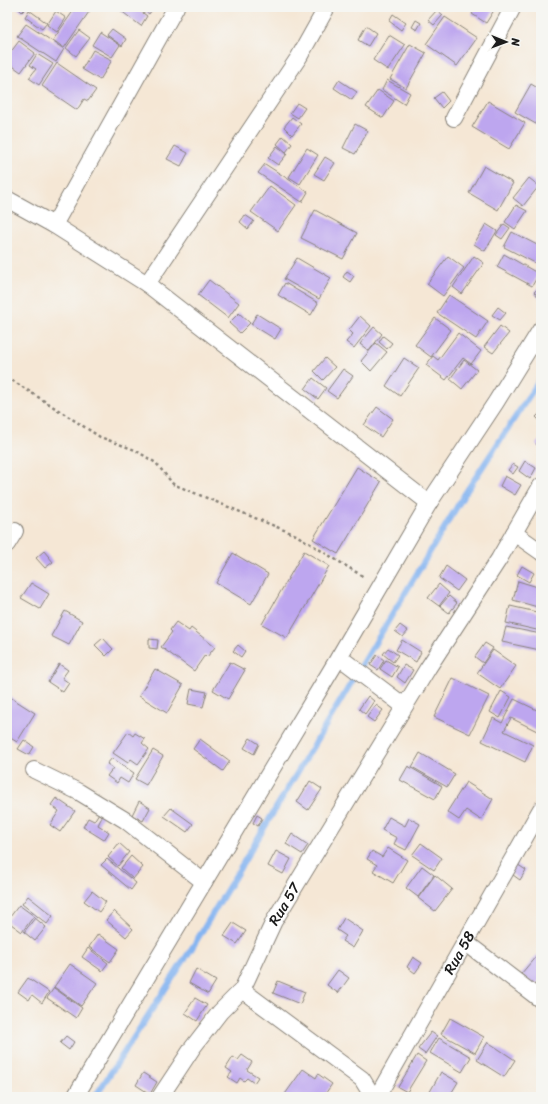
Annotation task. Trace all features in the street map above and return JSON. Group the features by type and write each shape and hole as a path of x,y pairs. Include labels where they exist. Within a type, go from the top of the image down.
{"street":[{"path":"54,225 176,7"},
{"path":"147,284 299,57 326,7"},
{"path":"454,118 513,7"},
{"path":"7,199 54,225 147,284 429,503"},
{"path":"75,1097 339,657 429,503 496,402 541,328"},
{"name":"Rua 57","path":"160,1097 193,1047 220,1012 242,990 274,921 404,706 514,533 541,486"},
{"path":"514,533 541,552"},
{"path":"339,657 404,706"},
{"path":"34,770 79,792 125,820 204,882"},
{"name":"Rua 58","path":"377,1097 541,808"},
{"path":"465,942 541,1000"},
{"path":"242,990 362,1079 373,1097"}],"path":[{"path":"7,377 100,437 136,450 156,463 173,484 296,535 380,587"}],"building":[{"path":"17,7 27,7 22,12"},
{"path":"76,7 88,7 91,9 64,48 53,40"},
{"path":"116,7 135,7 147,16 141,26"},
{"path":"140,7 154,7 149,14"},
{"path":"476,7 496,7 486,23 472,14"},
{"path":"29,10 47,23 42,29 25,17"},
{"path":"437,10 443,15 434,25 428,20"},
{"path":"56,11 66,18 57,32 47,25"},
{"path":"393,14 406,23 401,30 389,21"},
{"path":"445,17 477,38 457,66 426,44"},
{"path":"416,20 421,23 417,30 412,27"},
{"path":"26,24 64,49 56,62 17,36"},
{"path":"366,26 376,33 368,46 358,40"},
{"path":"112,29 126,39 122,46 107,35"},
{"path":"79,30 90,38 76,56 66,48"},
{"path":"100,32 120,45 112,57 92,45"},
{"path":"389,35 405,45 388,70 373,60"},
{"path":"19,41 35,53 21,72 7,62 7,57"},
{"path":"410,44 426,53 406,88 390,79"},
{"path":"93,50 112,60 100,80 82,69"},
{"path":"37,54 53,64 39,85 29,78 36,69 30,65"},
{"path":"57,63 96,90 88,101 84,99 77,110 42,86"},
{"path":"339,80 357,92 352,100 334,88"},
{"path":"387,80 410,93 404,104 382,90"},
{"path":"531,84 541,90 541,127 515,112"},
{"path":"378,90 394,101 383,118 366,107"},
{"path":"442,92 449,101 442,108 434,98"},
{"path":"488,101 525,123 509,149 472,127"},
{"path":"297,103 305,108 298,118 290,113"},
{"path":"292,117 301,124 292,135 284,127"},
{"path":"355,124 368,131 355,154 343,148"},
{"path":"283,136 292,144 286,152 277,144"},
{"path":"175,146 188,153 181,166 167,159"},
{"path":"277,146 287,154 278,165 268,158"},
{"path":"307,148 318,155 300,184 289,177"},
{"path":"325,157 335,163 324,180 314,174"},
{"path":"265,164 308,192 302,202 258,173"},
{"path":"484,166 513,183 498,210 469,193"},
{"path":"529,178 539,186 523,206 513,198"},
{"path":"270,186 296,205 278,231 251,212"},
{"path":"516,205 527,211 515,229 505,222"},
{"path":"315,210 357,233 343,259 301,238"},
{"path":"245,215 254,221 248,229 240,222"},
{"path":"486,224 497,231 485,251 474,244"},
{"path":"504,224 510,228 502,239 496,235"},
{"path":"512,232 541,247 541,266 504,247"},
{"path":"504,254 539,274 532,286 497,267"},
{"path":"448,256 464,268 443,296 427,284"},
{"path":"474,256 484,263 462,294 453,287"},
{"path":"297,258 331,278 319,299 284,279"},
{"path":"347,271 354,276 350,282 343,277"},
{"path":"209,280 239,303 228,318 198,295"},
{"path":"285,283 318,303 311,315 278,295"},
{"path":"541,286 541,300 534,292"},
{"path":"449,295 488,321 476,339 437,313"},
{"path":"498,307 506,313 500,320 492,315"},
{"path":"239,313 250,323 240,333 229,323"},
{"path":"257,314 281,329 275,339 251,324"},
{"path":"360,316 371,326 354,348 346,342 353,334 349,330"},
{"path":"435,318 451,330 431,357 415,345"},
{"path":"500,326 509,333 493,353 484,347"},
{"path":"374,327 382,334 369,351 360,344"},
{"path":"458,333 481,351 471,364 463,358 446,380 426,365 433,356 438,360"},
{"path":"383,336 392,343 387,349 379,342"},
{"path":"376,343 387,352 371,371 361,361"},
{"path":"325,358 335,367 323,380 314,371"},
{"path":"404,358 419,368 400,396 386,386"},
{"path":"464,360 477,370 462,389 450,379"},
{"path":"343,369 353,376 337,398 327,391"},
{"path":"313,378 326,388 318,399 305,389"},
{"path":"377,407 393,419 381,437 364,425"},
{"path":"541,412 541,422 536,417"},
{"path":"541,439 541,449 536,444"},
{"path":"525,461 536,468 530,479 519,471"},
{"path":"513,464 518,467 513,474 508,470"},
{"path":"357,467 381,482 338,554 313,539"},
{"path":"505,476 521,485 515,495 500,486"},
{"path":"44,551 53,562 45,568 36,558"},
{"path":"304,551 329,566 287,638 262,624"},
{"path":"233,553 268,574 251,604 216,583"},
{"path":"446,566 465,580 457,591 439,578"},
{"path":"522,566 534,573 529,582 517,575"},
{"path":"518,581 541,588 541,608 513,600"},
{"path":"31,583 49,594 40,609 21,598"},
{"path":"439,584 449,593 439,606 428,598"},
{"path":"449,596 457,603 449,613 440,606"},
{"path":"510,606 541,613 541,631 506,623"},
{"path":"65,611 82,621 69,645 51,636"},
{"path":"176,622 189,631 191,628 215,647 207,657 205,655 194,671 161,647 172,632 170,630"},
{"path":"400,625 408,631 403,637 395,631"},
{"path":"506,627 541,634 540,650 502,642"},
{"path":"103,638 113,649 106,656 95,645"},
{"path":"149,639 158,640 157,649 149,648"},
{"path":"402,640 421,652 416,662 396,650"},
{"path":"485,643 493,648 483,663 475,657"},
{"path":"238,645 245,651 241,657 233,651"},
{"path":"388,648 398,655 393,662 383,654"},
{"path":"493,650 516,666 500,689 477,673"},
{"path":"377,655 384,660 378,670 370,665"},
{"path":"386,660 398,667 392,677 380,669"},
{"path":"230,662 245,670 228,699 213,690"},
{"path":"59,664 68,670 62,678 69,683 63,692 48,682"},
{"path":"404,665 413,670 405,683 397,677"},
{"path":"155,669 183,685 167,713 139,696"},
{"path":"453,678 489,696 470,734 434,717"},
{"path":"191,689 207,692 203,707 188,704"},
{"path":"501,691 511,697 500,718 490,712"},
{"path":"368,696 374,701 365,714 359,709"},
{"path":"10,697 35,713 17,742 7,736 7,702"},
{"path":"514,699 541,712 541,733 511,718 504,731 533,745 525,762 482,741 493,718 502,723"},
{"path":"376,705 383,710 374,722 367,717"},
{"path":"128,732 133,736 135,733 145,739 142,743 149,749 138,764 131,759 128,763 113,753"},
{"path":"250,738 259,744 254,754 244,748"},
{"path":"200,739 230,761 223,771 193,749"},
{"path":"24,740 34,747 29,755 18,749"},
{"path":"153,750 163,756 146,785 135,779"},
{"path":"420,753 455,774 447,787 412,767"},
{"path":"112,758 134,773 128,783 120,778 117,783 107,776 113,768 107,764"},
{"path":"408,766 442,786 435,799 400,780"},
{"path":"310,781 322,789 308,810 297,802"},
{"path":"466,782 493,799 481,820 466,810 459,820 447,812"},
{"path":"56,798 75,811 60,832 50,825 59,811 51,805"},
{"path":"139,801 150,808 143,821 132,815"},
{"path":"171,808 193,824 187,832 164,816"},
{"path":"99,813 103,815 98,825 109,832 104,840 83,827 88,818 94,821"},
{"path":"257,815 262,818 258,826 253,823"},
{"path":"389,817 405,826 409,818 420,824 406,850 394,844 397,838 382,830"},
{"path":"292,834 308,845 302,854 286,844"},
{"path":"119,843 129,852 118,866 108,857"},
{"path":"421,843 442,858 434,870 412,855"},
{"path":"388,848 407,860 393,883 373,871 377,865 367,859 372,851 382,857"},
{"path":"276,851 291,859 283,874 268,866"},
{"path":"131,856 143,867 133,879 121,868"},
{"path":"107,859 136,883 131,890 101,865"},
{"path":"512,861 526,870 520,880 506,870"},
{"path":"422,866 434,875 418,897 406,888"},
{"path":"435,875 452,889 435,911 418,898"},
{"path":"92,891 106,902 99,912 84,901"},
{"path":"28,896 53,916 47,924 22,904"},
{"path":"19,905 34,916 22,932 7,921"},
{"path":"114,911 133,929 126,937 106,920"},
{"path":"35,918 46,927 35,941 24,932"},
{"path":"344,918 363,931 353,948 342,941 346,936 337,930"},
{"path":"233,923 246,931 237,944 224,936"},
{"path":"98,934 119,949 110,962 89,947"},
{"path":"88,948 108,963 102,971 82,957"},
{"path":"537,955 541,958 541,978 535,986 521,974"},
{"path":"413,957 422,963 415,973 407,967"},
{"path":"70,964 97,983 81,1006 54,987"},
{"path":"196,969 216,981 208,994 189,983"},
{"path":"338,970 349,978 338,993 327,985"},
{"path":"28,978 49,992 42,1003 32,995 29,1000 18,992"},
{"path":"278,981 305,992 300,1004 273,993"},
{"path":"54,988 82,1008 76,1018 47,998"},
{"path":"195,998 207,1005 197,1021 185,1013"},
{"path":"450,1018 484,1037 475,1053 441,1034"},
{"path":"431,1032 437,1036 425,1054 418,1049"},
{"path":"66,1036 74,1042 69,1050 60,1043"},
{"path":"439,1038 471,1057 462,1072 430,1053"},
{"path":"488,1042 515,1060 504,1077 477,1060"},
{"path":"242,1055 252,1062 247,1070 258,1077 254,1083 247,1078 244,1081 240,1078 237,1083 228,1077 232,1072 226,1068 233,1057 238,1060"},
{"path":"417,1055 426,1061 407,1092 398,1087"},
{"path":"303,1069 316,1078 318,1074 332,1084 323,1097 283,1097"},
{"path":"441,1072 458,1082 449,1097 427,1097"},
{"path":"143,1073 157,1082 150,1094 136,1085"}],"waterway":[{"path":"95,1097 192,948 464,495 541,378"}]}
